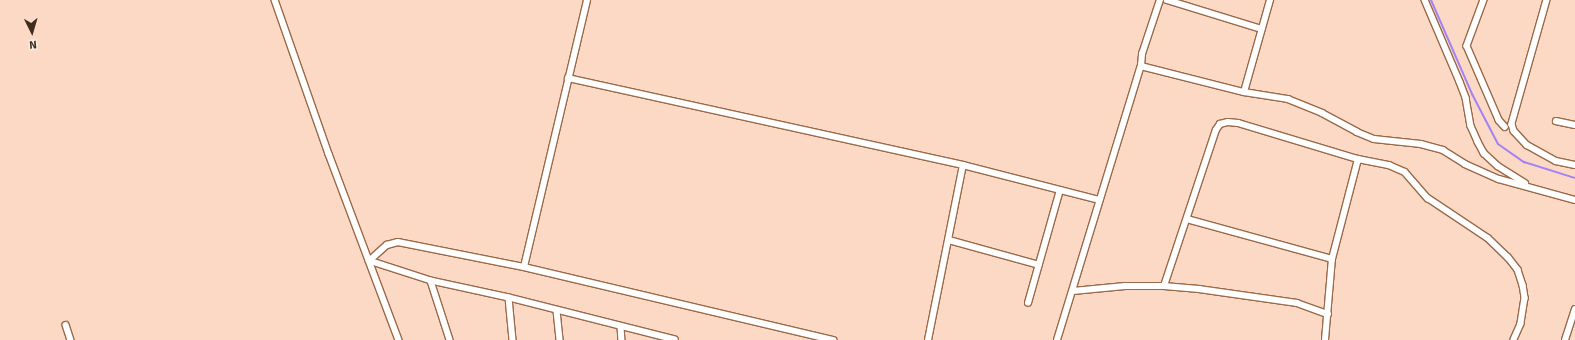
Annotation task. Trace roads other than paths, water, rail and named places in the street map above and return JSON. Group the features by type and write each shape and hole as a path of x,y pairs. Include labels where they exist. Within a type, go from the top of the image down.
{"street":[{"path":"275,0 329,154 399,340"},
{"path":"524,267 587,0"},
{"path":"1057,340 1141,66 1142,54 1160,0"},
{"path":"1167,0 1262,29"},
{"path":"1244,92 1270,0"},
{"path":"1425,0 1460,82 1466,98 1471,126 1484,153 1513,176 1530,186"},
{"path":"1484,0 1468,46 1499,120 1505,127"},
{"path":"1547,0 1512,124 1514,131 1527,145 1556,161 1575,165"},
{"path":"1141,66 1244,92 1288,99 1303,104 1368,136 1421,144 1443,150 1465,164 1499,179 1530,186 1575,200"},
{"path":"568,78 962,165 1099,200"},
{"path":"1556,121 1575,125"},
{"path":"1164,286 1216,130 1220,124 1238,122 1358,160 1388,164 1405,172 1428,198 1488,238 1508,256 1518,270 1523,285 1525,298 1521,324 1514,340"},
{"path":"1325,340 1332,259 1358,160"},
{"path":"928,340 949,240 962,165"},
{"path":"1028,303 1060,190"},
{"path":"1187,218 1332,259"},
{"path":"949,240 1039,265"},
{"path":"370,261 387,245 398,242 524,267 834,340"},
{"path":"370,261 431,281 509,298 675,340"},
{"path":"431,281 450,340"},
{"path":"1073,291 1125,286 1164,286 1290,301 1317,308 1328,314"},
{"path":"509,298 513,340"},
{"path":"1565,340 1575,310"},
{"path":"557,311 560,340"},
{"path":"66,325 71,340"},
{"path":"621,327 622,340"}],"waterway":[{"path":"1431,0 1472,94 1498,144 1524,162 1575,178"}]}
